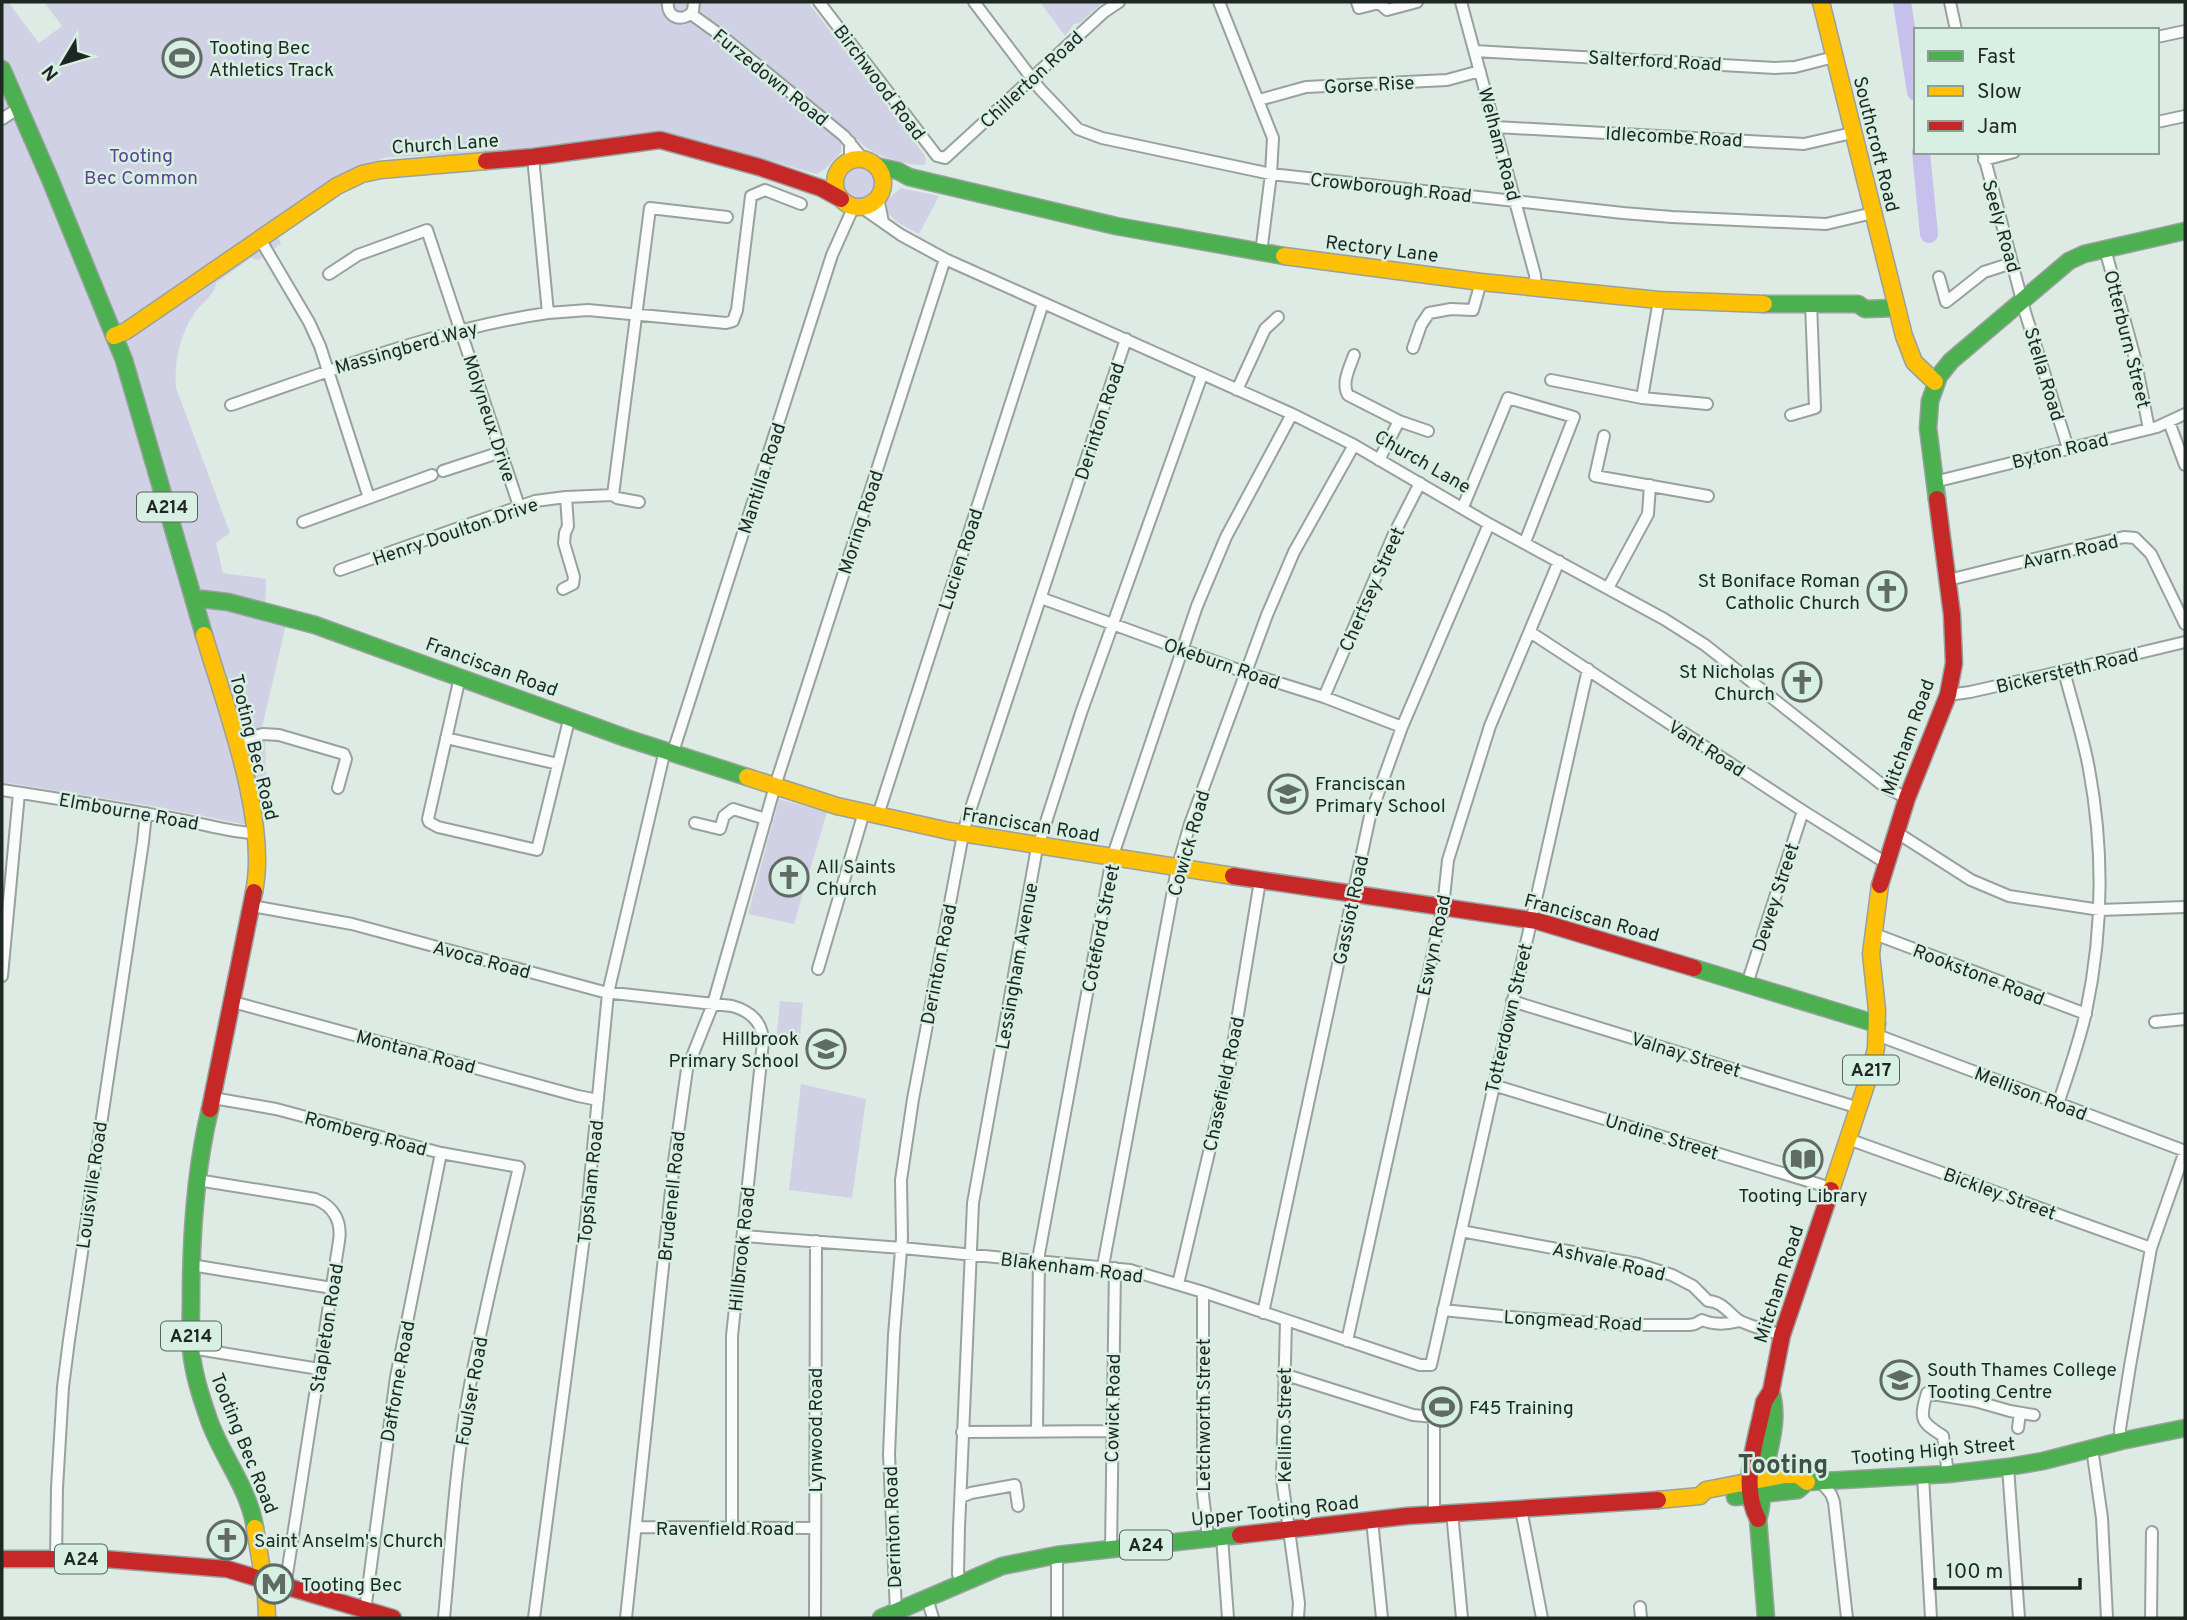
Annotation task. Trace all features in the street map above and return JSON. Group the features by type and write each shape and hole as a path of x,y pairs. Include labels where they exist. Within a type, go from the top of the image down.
{"main road":[{"name":"Southcroft Road","path":"1821,2 1894,302 1913,363 1935,382"},
{"name":"Tooting Bec Road","path":"2,69 124,360 253,811 257,879 202,1142 197,1180 191,1265 191,1348 196,1379 210,1423 241,1484 254,1519 263,1579"},
{"name":"Church Lane","path":"114,336 126,331 337,186 380,170 533,158 660,140 759,167 808,185 827,184"},
{"name":"Rectory Lane","path":"863,162 909,177 1116,226 1261,253 1480,282 1659,300 1744,304 1858,304 1863,299 1894,302"},
{"path":"880,193 883,179 863,162 840,167 827,184 852,204 867,206 880,193 909,177"},
{"name":"Mitcham Road","path":"1756,1488 1764,1402 1771,1391 1782,1335 1871,1070 1877,1029 1872,933 1885,863 1907,798 1948,695 1954,663 1955,639 1934,482 1928,408 1935,382 1951,361 2069,261 2105,249 2184,235"},
{"name":"Franciscan Road","path":"194,601 202,599 228,602 304,621 626,738 669,751 773,793 963,834 1177,869 1530,920 1747,984 1877,1029"},
{"name":"Tooting High Street","path":"1434,1514 1634,1502 1700,1496 1706,1490 1798,1490 1814,1481 1948,1474 2043,1461 2185,1428"},
{"name":"A217","path":"1756,1488 1761,1513 1758,1519 1766,1618"},
{"name":"Upper Tooting Road","path":"888,1615 1009,1563 1057,1555 1434,1514"},
{"name":"A24","path":"2,1559 105,1559 227,1569 380,1616"},
{"name":"A214","path":"263,1579 267,1618"}],"street":[{"name":"Furzedown Road","path":"668,2 668,11 674,17 683,19 691,14 723,37 850,142 863,162"},
{"path":"691,14 694,2"},
{"name":"Birchwood Road","path":"819,2 937,156 944,158"},
{"name":"Crowborough Road","path":"974,2 1032,79 1083,133 1271,174 1672,217 1826,224 1872,213"},
{"name":"Chillerton Road","path":"944,158 1104,12 1119,2"},
{"path":"1219,2 1273,138 1261,253"},
{"path":"1357,2 1359,8 1379,3 1387,10 1417,2"},
{"name":"Welham Road","path":"1461,2 1516,201 1536,288"},
{"path":"1950,2 1956,28"},
{"path":"2159,37 2185,31"},
{"name":"Salterford Road","path":"1475,51 1775,68 1795,67 1834,57"},
{"name":"Gorse Rise","path":"1259,100 1306,87 1447,80 1480,71"},
{"path":"2,119 19,108"},
{"path":"2159,122 2185,116"},
{"name":"Idlecombe Road","path":"1496,127 1804,144 1852,133"},
{"name":"Seely Road","path":"1983,156 2022,300"},
{"path":"533,158 548,313"},
{"name":"Massingberd Way","path":"260,239 309,322 328,372 461,330 505,319 548,313 587,310 726,323 733,321 736,317 751,197 765,190 801,204"},
{"path":"880,193 883,222"},
{"name":"Church Lane","path":"852,204 946,259 1293,414 1354,445 1489,524 1608,588 1705,645 1876,780 1907,798"},
{"name":"Mantilla Road","path":"669,751 832,255 852,204"},
{"path":"612,495 650,208 727,217"},
{"name":"Molyneux Drive","path":"329,274 358,255 427,230 519,506"},
{"name":"Otterburn Street","path":"2105,249 2135,358 2149,429"},
{"name":"Moring Road","path":"773,793 946,259"},
{"path":"1940,277 1946,302 1984,272 2012,263"},
{"path":"1413,348 1421,325 1429,313 1473,310 1480,282"},
{"path":"1643,398 1659,300"},
{"name":"Stella Road","path":"2022,300 2068,448"},
{"name":"Lucien Road","path":"818,969 1042,303"},
{"path":"1791,415 1815,408 1811,303"},
{"path":"1237,390 1265,329 1278,317"},
{"name":"Derinton Road","path":"888,1615 894,1600 889,1454 894,1335 902,1248 901,1180 913,1099 963,834 1126,339"},
{"path":"1354,355 1345,385 1348,395 1399,421 1428,431"},
{"path":"231,405 328,372 369,498"},
{"name":"Lessingham Avenue","path":"962,1582 958,1574 962,1432 969,1256 975,1189 1038,846 1081,713 1202,375"},
{"path":"1551,380 1643,398 1707,404"},
{"path":"1463,508 1508,398 1574,418 1525,542"},
{"name":"Coteford Street","path":"1037,1432 1038,1261 1112,858 1197,606 1226,537 1293,414"},
{"name":"Byton Road","path":"1934,482 2149,429 2185,414"},
{"path":"1379,460 1399,421"},
{"path":"2169,422 2185,465"},
{"path":"1604,436 1595,476 1708,496"},
{"name":"Cowick Road","path":"1111,1549 1113,1431 1109,1267 1177,869 1190,824 1244,672 1294,552 1354,445"},
{"path":"303,522 501,452"},
{"name":"Chertsey Street","path":"1324,697 1394,534 1420,483"},
{"path":"1608,588 1648,514 1650,485"},
{"name":"Henry Doulton Drive","path":"340,570 535,501 612,495 639,502"},
{"path":"562,589 573,584 574,577 564,543 568,526 566,497"},
{"name":"Gassiot Road","path":"1263,1313 1370,816 1402,727 1489,524"},
{"name":"Avarn Road","path":"1948,580 2124,537 2135,538 2151,554 2185,624"},
{"name":"Eswyn Road","path":"1347,1341 1443,907 1448,860 1490,726 1559,561"},
{"name":"Okeburn Road","path":"1041,598 1402,727"},
{"name":"Vant Road","path":"1530,632 1885,863"},
{"name":"Bickersteth Road","path":"1948,695 2185,642"},
{"name":"Totterdown Street","path":"1430,1366 1588,669"},
{"path":"2058,1104 2086,1014 2094,972 2100,910 2094,797 2064,671"},
{"path":"460,677 428,819 438,827 537,850 570,716"},
{"path":"235,741 263,734 344,754 346,759 338,788"},
{"path":"446,738 558,764"},
{"name":"Topsham Road","path":"534,1618 586,1222 608,993 669,751"},
{"name":"Elmbourne Road","path":"2,790 255,833"},
{"path":"2,976 19,793"},
{"name":"Brudenell Road","path":"626,1618 683,1088 689,1063 713,1004 773,793"},
{"path":"695,823 720,829 724,816 733,809 766,818"},
{"name":"Dewey Street","path":"1747,984 1803,811"},
{"name":"Louisville Road","path":"57,1559 55,1520 63,1387 146,813"},
{"path":"1896,832 1952,870 1988,889 2009,896 2100,910 2185,907"},
{"name":"Chasefield Road","path":"1178,1284 1230,1063 1260,881"},
{"name":"Avoca Road","path":"252,906 352,924 608,993 713,1004"},
{"name":"Rookstone Road","path":"1872,933 2086,1014"},
{"name":"Valnay Street","path":"1512,1001 1859,1108"},
{"name":"Montana Road","path":"233,1002 598,1100"},
{"name":"Hillbrook Road","path":"713,1004 746,1011 757,1021 763,1035 732,1336 732,1528"},
{"path":"2155,1022 2185,1019"},
{"name":"Mellison Road","path":"1877,1029 2058,1104 2185,1151"},
{"name":"Undine Street","path":"1493,1085 1831,1188"},
{"name":"Romberg Road","path":"213,1098 276,1109 441,1153 519,1167"},
{"name":"Bickley Street","path":"1848,1139 2151,1248"},
{"path":"2121,1441 2120,1429 2151,1248 2185,1151"},
{"name":"Dafforne Road","path":"380,1616 396,1377 441,1153"},
{"name":"Foulser Road","path":"443,1618 468,1397 519,1167"},
{"name":"Stapleton Road","path":"197,1180 307,1197 327,1205 338,1219 341,1231 285,1587"},
{"name":"Ashvale Road","path":"1461,1231 1639,1264 1672,1275 1693,1286 1708,1301 1727,1309 1740,1321 1782,1335"},
{"name":"Blakenham Road","path":"743,1236 1109,1267 1142,1273 1420,1365 1430,1366"},
{"name":"Lynwood Road","path":"815,1618 816,1241"},
{"path":"191,1265 332,1288"},
{"name":"Letchworth Street","path":"1203,1292 1203,1495 1215,1537 1228,1618"},
{"path":"1702,1320 1701,1308 1708,1301"},
{"name":"Longmead Road","path":"1443,1310 1627,1325 1689,1325 1702,1320 1729,1324 1740,1321"},
{"name":"Kellino Street","path":"1286,1321 1282,1479 1299,1603 1298,1618"},
{"path":"191,1348 318,1369"},
{"path":"1283,1374 1413,1415 1434,1417 1434,1514"},
{"path":"1948,1474 1943,1436 1929,1428 1923,1418 1927,1393 2035,1415"},
{"path":"2018,1428 2020,1413"},
{"path":"962,1432 1113,1431"},
{"path":"2091,1448 2102,1518 2107,1618"},
{"path":"2008,1467 2019,1618"},
{"path":"1923,1476 1931,1618"},
{"path":"1814,1481 1831,1494 1834,1502 1847,1618"},
{"path":"961,1497 1015,1485 1017,1506"},
{"path":"1521,1509 1542,1618"},
{"path":"1452,1512 1462,1618"},
{"path":"1372,1520 1382,1618"},
{"name":"Ravenfield Road","path":"636,1527 815,1528"},
{"path":"2151,1618 2152,1532"},
{"path":"1057,1555 1057,1618"},
{"path":"927,1598 933,1618"}],"green space":[{"name":"Tooting Bec Common","path":"2,2 8,2 39,43 62,26 44,2 808,2 925,156 926,161 924,165 918,165 890,159 869,150 853,136 841,145 841,152 825,169 816,174 709,143 660,135 485,154 388,157 342,177 273,224 281,244 258,260 251,258 216,283 185,331 176,368 176,388 230,533 216,543 223,573 266,579 265,617 286,625 262,727 265,737 267,802 242,802 248,825 153,806 2,782"},
{"path":"1040,2 1103,2 1080,23 1074,24 1065,36"},
{"path":"858,164 872,169 877,183 872,197 858,202 844,197 839,183 844,169"},
{"path":"901,188 939,196 919,234 897,222 887,212 887,200"},
{"path":"779,799 827,812 794,924 748,914"},
{"path":"780,1001 803,1003 799,1047 776,1044"},
{"path":"801,1084 866,1099 852,1198 789,1190"}],"waterway":[{"path":"1902,2 1914,79"},
{"path":"1921,154 1929,234"}],"traffic: fast":[{"path":"2,69 124,360 204,635"},
{"path":"876,166 898,171 909,177 1116,226 1284,256"},
{"path":"1937,499 1928,428 1930,401 1939,376 1951,361 2069,261 2084,254 2185,231"},
{"path":"1764,304 1858,304 1865,309 1896,308"},
{"path":"194,601 202,599 228,602 315,625 626,738 747,777"},
{"path":"1694,968 1877,1024"},
{"path":"210,1109 201,1156 193,1228 191,1348 195,1376 209,1420 247,1499 255,1528"},
{"path":"1766,1618 1758,1519 1774,1425 1771,1391"},
{"path":"1735,1497 1798,1490 1807,1482 1948,1474 2008,1467 2185,1428"},
{"path":"881,1618 1002,1566 1057,1555 1240,1535"}],"traffic: slow":[{"path":"1821,2 1904,336 1914,362 1935,382"},
{"path":"859,159 876,166 883,183 876,200 859,207 842,200 835,183 842,166 859,159"},
{"path":"114,336 126,331 337,186 362,174 380,170 486,161"},
{"path":"1284,256 1481,282 1659,300 1764,304"},
{"path":"204,635 243,763 250,798 257,863 254,892"},
{"path":"747,777 837,806 949,831 1233,876"},
{"path":"1831,1190 1876,1048 1877,1010 1871,954 1880,885"},
{"path":"1658,1500 1700,1496 1706,1490 1784,1475 1798,1475 1807,1482"},
{"path":"255,1528 266,1594 267,1618"}],"traffic: jam":[{"path":"486,161 660,140 759,167 821,188 841,199"},
{"path":"1880,885 1907,798 1948,695 1954,663 1952,615 1937,499"},
{"path":"1233,876 1537,921 1694,968"},
{"path":"210,1109 254,892"},
{"path":"1758,1519 1750,1491 1754,1446 1764,1402 1771,1391 1782,1335 1831,1190"},
{"path":"1240,1535 1407,1516 1658,1500"},
{"path":"2,1559 105,1559 227,1569 393,1618"}],"place":[{"name":"Tooting Bec Athletics Track","path":"182,58"},
{"name":"St Boniface Roman Catholic Church","path":"1887,591"},
{"name":"St Nicholas Church","path":"1802,682"},
{"name":"Franciscan Primary School","path":"1288,794"},
{"name":"All Saints Church","path":"789,877"},
{"name":"Hillbrook Primary School","path":"826,1049"},
{"name":"Tooting Library","path":"1803,1159"},
{"name":"South Thames College Tooting Centre","path":"1900,1380"},
{"name":"F45 Training","path":"1442,1407"},
{"name":"Saint Anselm's Church","path":"227,1540"},
{"name":"Tooting Bec","path":"274,1584"}],"district":[{"name":"Tooting","path":"1783,1464"}]}
